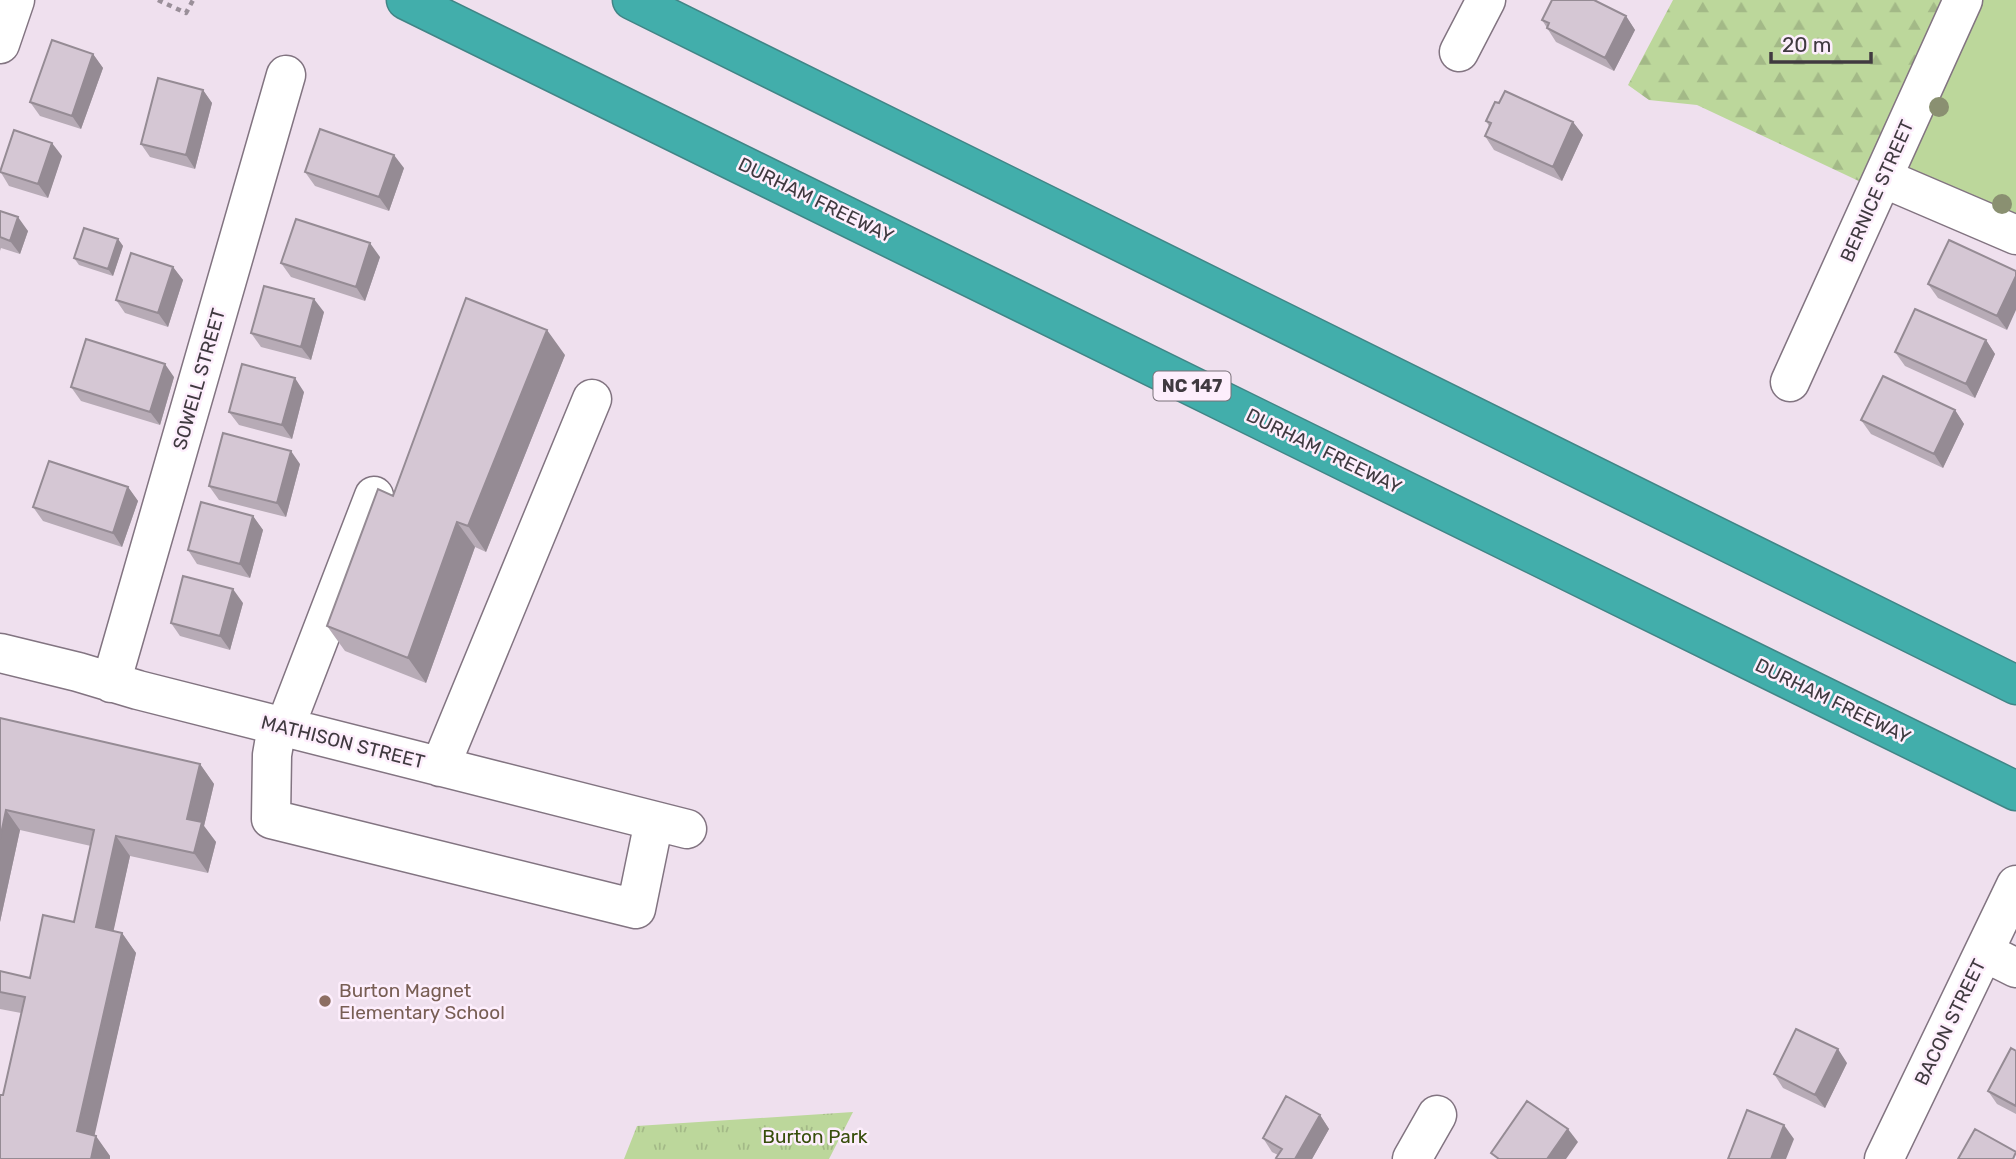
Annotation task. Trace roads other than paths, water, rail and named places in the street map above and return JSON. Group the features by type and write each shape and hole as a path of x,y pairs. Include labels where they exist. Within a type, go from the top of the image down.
{"highway":[{"name":"DURHAM FREEWAY","path":"406,0 2016,791"},
{"path":"632,0 2016,685"}],"street":[{"path":"0,44 15,0"},
{"path":"1459,52 1486,0"},
{"name":"BERNICE STREET","path":"1790,382 1964,0"},
{"name":"SOWELL STREET","path":"111,683 286,75"},
{"path":"1883,178 2016,235"},
{"path":"440,767 592,399"},
{"path":"281,727 374,496"},
{"name":"MATHISON STREET","path":"0,653 671,825 636,909 271,819 272,755 281,727"},
{"name":"BACON STREET","path":"1884,1159 2000,960 2016,885"},
{"path":"1412,1159 1437,1115"}],"place":[{"name":"Burton Magnet Elementary School","path":"325,1001"}],"park label":[{"name":"Burton Park","path":"815,1136"}]}
